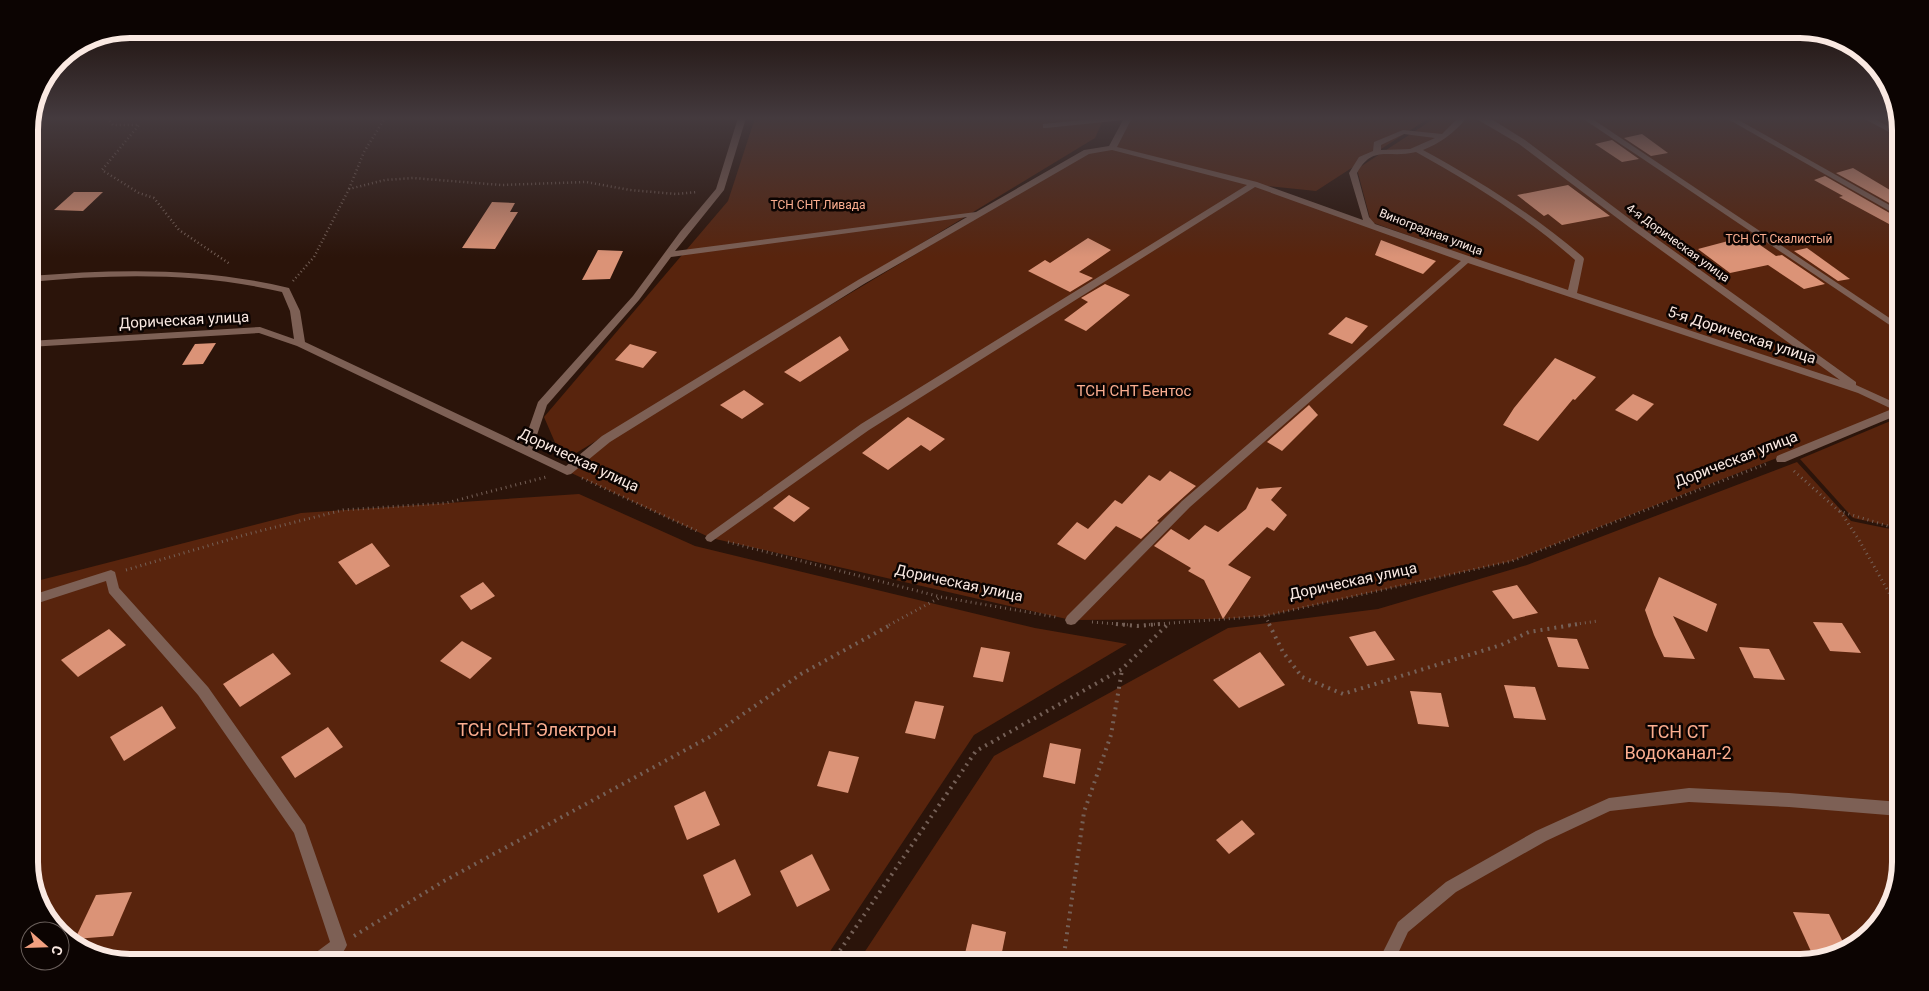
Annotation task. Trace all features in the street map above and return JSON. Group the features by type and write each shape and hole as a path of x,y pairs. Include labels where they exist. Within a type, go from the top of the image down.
{"lane":[{"path":"526,451 542,404 636,298 682,234 720,190 728,164"},
{"path":"567,471 606,439 853,287 1066,164"},
{"path":"1176,164 1254,184 1372,226"},
{"name":"Виноградная улица","path":"1358,164 1353,173 1365,217 1372,226 1467,260 1572,294"},
{"path":"1444,164 1476,182 1563,244 1580,259 1572,294"},
{"name":"4-я Дорическая улица","path":"1551,164 1632,225 1862,391"},
{"path":"1655,164 1891,323"},
{"path":"1812,164 1891,209"},
{"path":"711,538 865,426 1254,184"},
{"path":"667,255 981,213"},
{"path":"1071,620 1186,504 1467,260"},
{"path":"38,278 155,272 260,283 286,290 295,311 300,344"},
{"name":"5-я Дорическая улица","path":"1572,294 1862,391 1891,405"},
{"name":"Дорическая улица","path":"38,343 260,330 300,344 567,471"},
{"name":"Дорическая улица","path":"1781,459 1891,413"},
{"path":"38,598 110,575 113,590 203,691 300,830 338,945 327,954"},
{"path":"1390,954 1403,927 1451,887 1541,836 1609,805 1689,795 1789,800 1892,808"}],"path":[{"path":"106,164 102,170 134,190 154,198 179,230 232,265"},
{"path":"286,290 314,257 349,189 359,164"},
{"path":"349,189 385,180 413,178 501,185 586,182 630,190 676,194 720,190"},
{"path":"1781,459 1839,511 1859,540 1892,597"},
{"name":"Дорическая улица","path":"567,471 711,538 941,597 1071,620 1137,626 1265,616 1512,561 1781,459"},
{"path":"110,575 248,534 343,510 446,503 567,471"},
{"path":"1839,511 1891,526"},
{"path":"338,945 444,881 713,735 801,674 941,597"},
{"path":"1265,616 1283,652 1302,677 1343,694 1501,645 1529,632 1598,621"},
{"path":"837,954 976,751 1122,670 1167,625"},
{"path":"1064,954 1084,812 1111,735 1122,670"}],"green space":[{"name":"ТСН СНТ Ливада","path":"740,164 1052,164 563,461 544,417 728,201"},
{"name":"ТСН СНТ Бентос","path":"1066,164 1357,164 1316,191 1257,185 1572,294 1371,222 1357,169 1364,164 1891,164 1891,413 1512,561 1265,616 1223,619 1071,620 711,538 567,471 606,439"},
{"path":"1891,421 1892,526 1853,518 1800,459"},
{"name":"ТСН СТ Водоканал-2","path":"1797,462 1851,521 1892,529 1892,862 1890,880 1882,902 1876,913 1860,931 1835,947 1800,954 863,954 994,756 1228,628 1378,609 1527,565"},
{"name":"ТСН СНТ Электрон","path":"579,494 695,546 1035,628 1127,644 974,735 828,954 129,954 94,947 70,932 70,921 59,921 53,913 42,891 39,880 38,581 301,513"}],"building":[{"path":"1853,168 1891,191 1891,204 1836,173"},
{"path":"1825,176 1891,214 1891,223 1839,197 1843,196 1814,180"},
{"path":"1568,185 1610,216 1562,225 1548,214 1544,216 1517,195"},
{"path":"74,192 103,192 83,211 54,210"},
{"path":"492,202 515,203 510,212 518,212 495,249 462,248"},
{"path":"1747,236 1776,256 1782,255 1825,284 1804,289 1768,265 1730,273 1698,249"},
{"path":"1088,238 1111,250 1079,272 1093,278 1070,292 1028,271 1045,260 1050,263"},
{"path":"1381,240 1436,261 1423,274 1375,255"},
{"path":"1807,248 1850,279 1838,281 1794,251"},
{"path":"598,250 623,251 610,279 582,280"},
{"path":"1105,284 1130,295 1086,331 1064,320 1088,302 1081,298"},
{"path":"1346,317 1368,326 1352,344 1328,334"},
{"path":"840,336 849,350 800,382 784,372"},
{"path":"216,343 203,364 182,365 195,344"},
{"path":"630,344 657,352 643,368 615,360"},
{"path":"1555,358 1596,377 1575,400 1573,399 1538,441 1503,425 1514,408"},
{"path":"744,390 764,404 742,419 720,405"},
{"path":"1633,394 1654,404 1637,421 1615,410"},
{"path":"1309,405 1318,415 1282,451 1267,442"},
{"path":"908,417 945,439 930,451 921,445 888,470 862,453"},
{"path":"1170,471 1196,486 1157,521 1159,522 1141,539 1116,526 1085,560 1057,544 1077,522 1088,529 1115,500 1122,504 1149,475 1160,481"},
{"path":"1257,487 1259,489 1282,487 1271,500 1287,515 1274,531 1267,527 1228,565 1251,577 1223,619 1204,580 1188,571 1191,568 1154,546 1171,529 1189,540 1205,525 1218,532 1246,509"},
{"path":"789,495 810,508 794,522 773,508"},
{"path":"372,543 390,566 356,585 338,562"},
{"path":"1659,577 1717,604 1707,632 1673,616 1695,659 1664,657 1654,635 1645,610"},
{"path":"483,582 495,596 471,610 460,596"},
{"path":"1517,585 1538,613 1513,619 1492,591"},
{"path":"1813,622 1842,623 1861,653 1830,651"},
{"path":"109,629 126,645 78,677 61,660"},
{"path":"1375,631 1395,660 1367,666 1349,637"},
{"path":"1547,637 1577,639 1589,669 1558,667"},
{"path":"462,641 492,658 470,679 440,661"},
{"path":"981,647 1010,652 1003,682 973,677"},
{"path":"1739,647 1769,649 1785,680 1754,678"},
{"path":"1260,652 1285,685 1239,708 1213,680"},
{"path":"273,653 291,674 240,707 223,684"},
{"path":"1504,685 1535,687 1546,720 1514,718"},
{"path":"1410,691 1441,693 1449,727 1418,724"},
{"path":"915,701 944,706 935,739 905,733"},
{"path":"162,706 176,728 124,761 110,737"},
{"path":"328,727 343,747 295,778 281,757"},
{"path":"1050,743 1081,749 1075,784 1043,777"},
{"path":"829,751 859,757 848,793 817,786"},
{"path":"705,791 720,825 687,840 674,806"},
{"path":"1242,820 1255,834 1229,854 1216,840"},
{"path":"812,854 830,890 797,907 780,871"},
{"path":"735,859 751,895 718,913 703,875"},
{"path":"132,892 113,936 79,939 76,937 96,895"},
{"path":"1793,912 1829,914 1843,942 1835,947 1812,953"},
{"path":"972,924 1006,932 1002,954 965,954"}],"park label":[{"name":"ТСН СТ Скалистый","path":"1779,239"}]}
